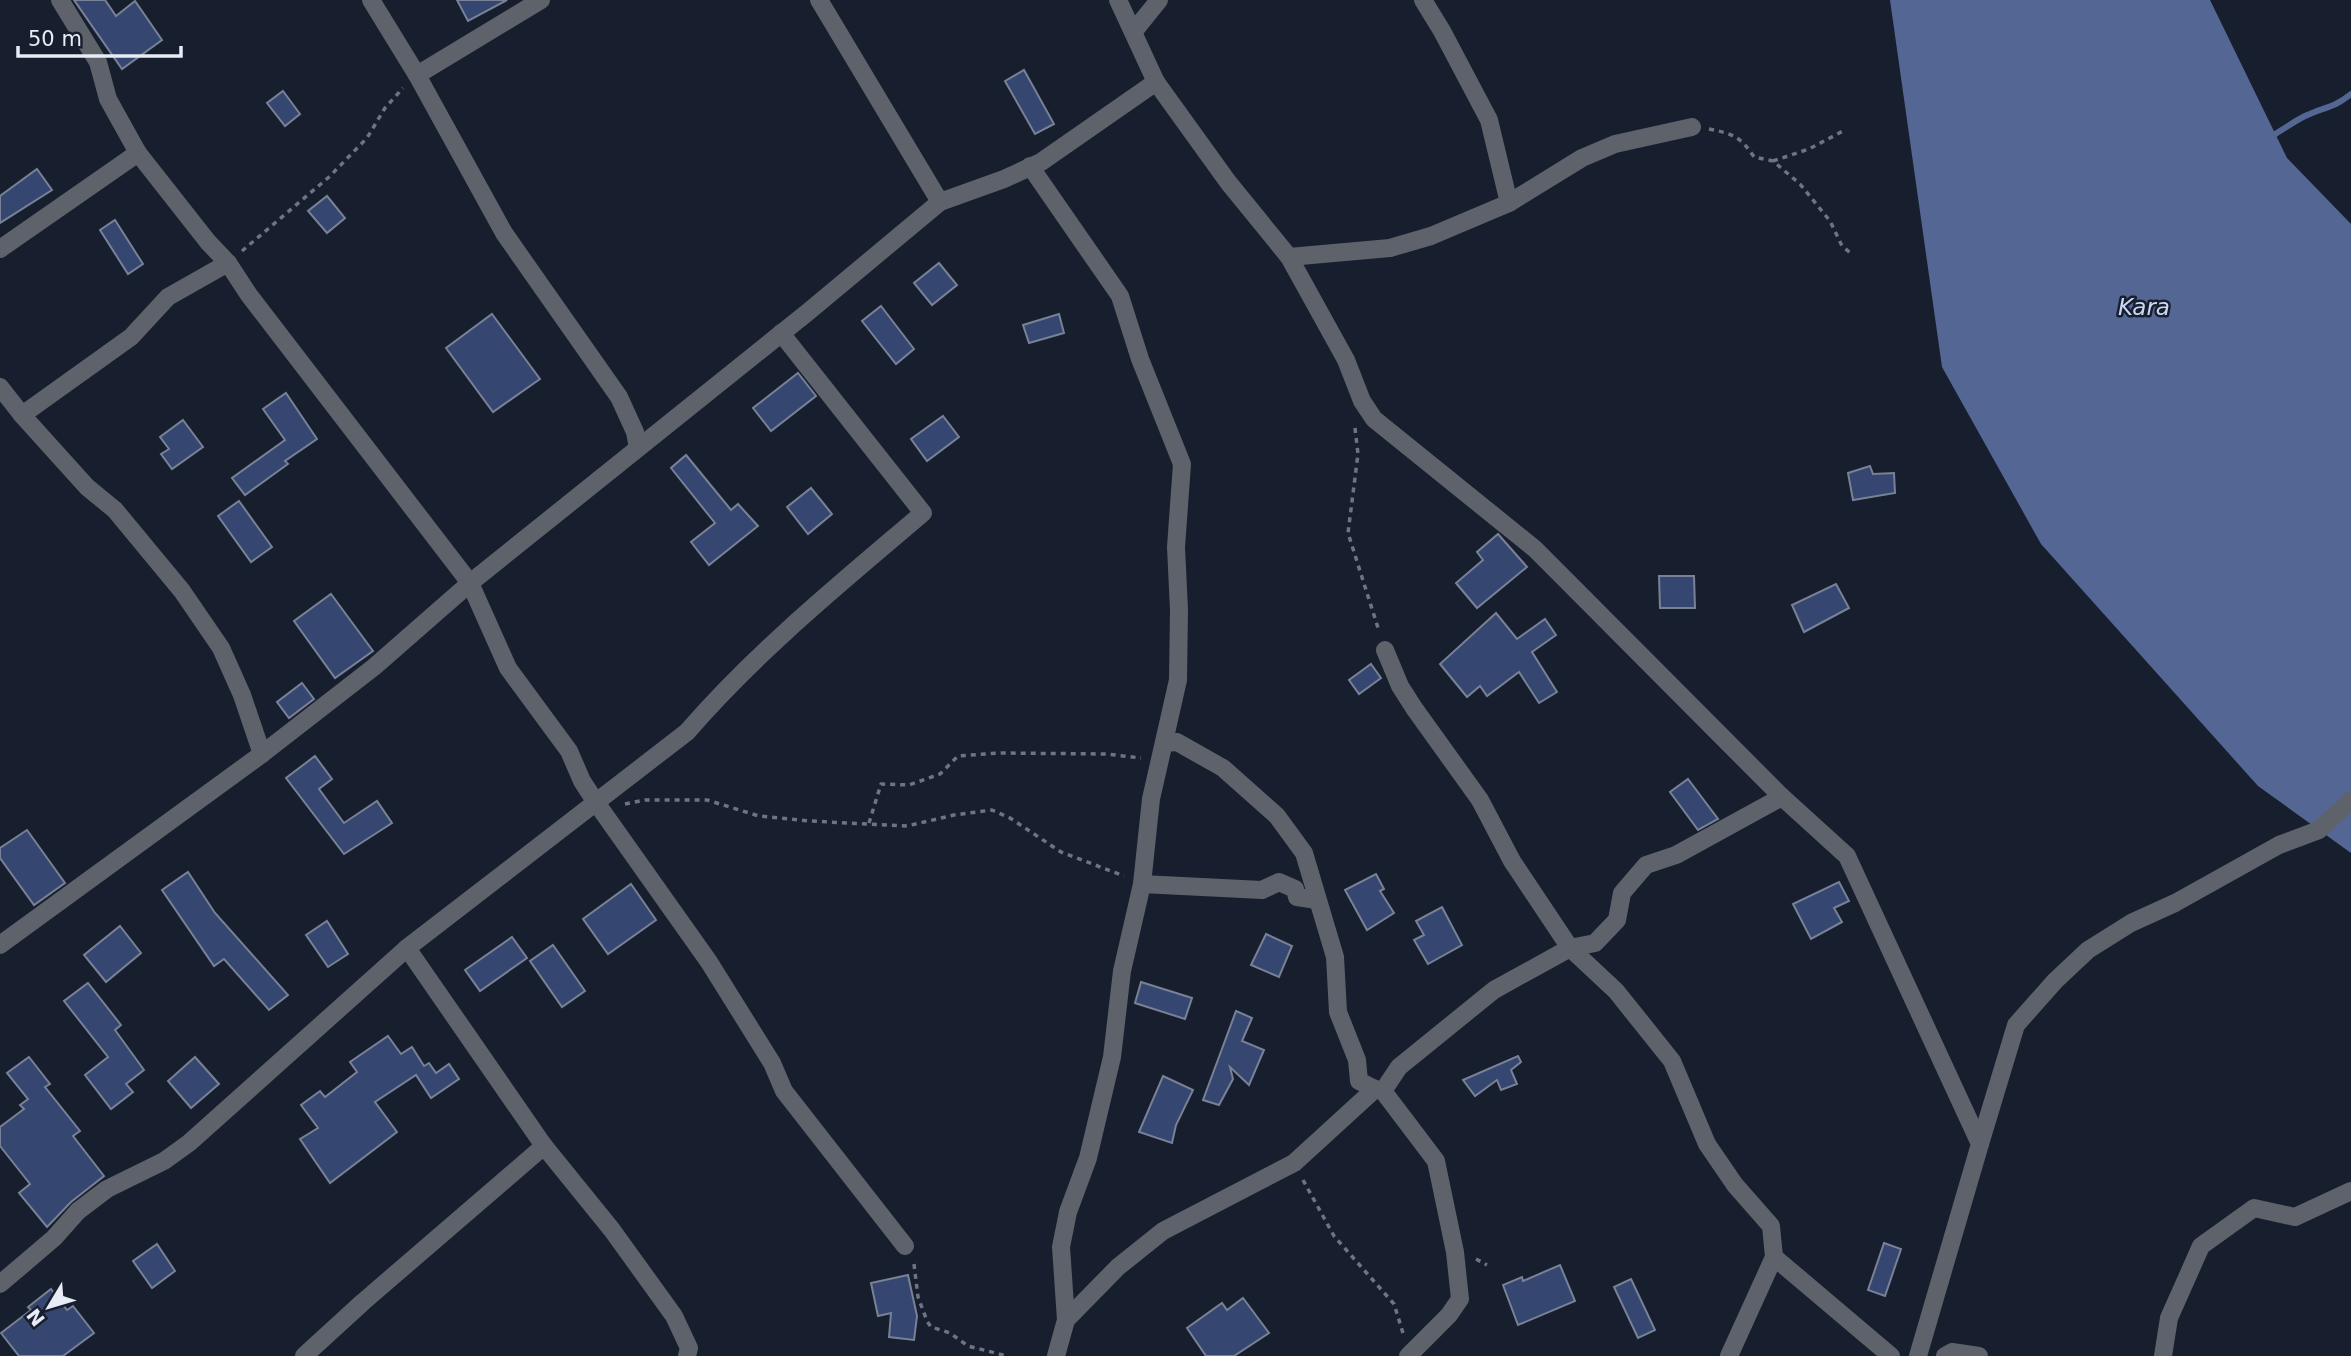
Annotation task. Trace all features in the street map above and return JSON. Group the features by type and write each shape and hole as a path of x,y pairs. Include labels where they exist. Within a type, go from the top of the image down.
{"street":[{"path":"60,0 98,62 108,99 138,153 208,242 228,263 249,295 470,583 508,668 569,751 595,802 709,962 772,1063 784,1091 905,1246"},
{"path":"371,0 417,75 504,233 619,397 635,432 638,448"},
{"path":"417,75 541,0"},
{"path":"819,0 940,202"},
{"path":"1118,0 1156,82 1228,181 1289,257 1346,360 1362,401 1374,419 1535,549 1782,797 1847,856 1980,1144"},
{"path":"1134,31 1159,0"},
{"path":"1423,0 1489,120 1509,203"},
{"path":"0,945 262,754 374,667 470,583 782,333 940,202 1041,162 1156,82"},
{"path":"1289,257 1390,248 1431,236 1509,203 1582,158 1615,144 1692,127"},
{"path":"0,249 138,153"},
{"path":"1030,166 1120,296 1140,359 1182,464 1176,547 1178,680 1151,799 1142,884 1122,971 1112,1057 1088,1158 1068,1212 1061,1248 1066,1320 1056,1356"},
{"path":"22,415 131,337 168,296 228,263"},
{"path":"0,1284 54,1238 78,1211 107,1189 164,1161 189,1143 407,948 687,732 719,695 775,639 923,513 782,333"},
{"path":"0,387 88,487 115,510 182,591 221,648 242,695 262,754"},
{"path":"1385,650 1400,686 1480,800 1512,861 1570,948 1616,991 1672,1061 1707,1144 1735,1185 1771,1226 1774,1257 1729,1356"},
{"path":"1165,743 1177,742 1223,768 1277,816 1304,853 1335,957 1338,1012 1357,1060 1359,1081 1379,1090 1436,1161 1455,1252 1460,1299 1449,1315 1409,1354"},
{"path":"1066,1320 1118,1268 1163,1231 1294,1163 1379,1090 1399,1067 1494,990 1570,948 1595,943 1617,920 1622,893 1646,865 1676,855 1782,797"},
{"path":"1918,1356 2016,1025 2055,981 2088,950 2131,923 2175,903 2279,845 2319,830 2351,800"},
{"path":"1142,884 1262,890 1279,882 1295,889 1297,898 1317,900"},
{"path":"407,948 544,1146 612,1230 674,1316 689,1348 687,1356"},
{"path":"304,1356 544,1146"},
{"path":"2162,1356 2169,1318 2201,1246 2254,1208 2295,1217 2351,1191"},
{"path":"1774,1257 1891,1356"},
{"path":"1945,1356 1952,1352 1979,1356"}],"path":[{"path":"228,263 330,177 367,138 393,98 417,75"},
{"path":"1692,127 1742,139 1754,157 1773,161 1800,184 1830,221 1842,246 1853,255"},
{"path":"1773,161 1809,149 1843,131"},
{"path":"1355,427 1358,454 1348,533 1385,650"},
{"path":"869,823 881,784 909,785 940,774 958,756 999,753 1106,754 1146,759 1165,743"},
{"path":"595,802 628,804 645,800 707,800 759,816 907,826 954,815 992,810 1010,818 1061,852 1142,884"},
{"path":"1294,1163 1334,1236 1394,1304 1409,1354"},
{"path":"905,1246 915,1268 918,1297 931,1327 950,1333 968,1346 1007,1356"}],"water":[{"name":"Kara","path":"1890,0 2210,0 2287,158 2351,224 2351,853 2258,786 2041,544 1942,367"}],"building":[{"path":"74,0 105,0 116,16 135,1 162,40 122,69"},
{"path":"457,0 507,0 468,21"},
{"path":"1024,70 1054,124 1035,134 1005,81"},
{"path":"283,91 300,114 285,126 267,103"},
{"path":"37,169 52,190 0,223 0,196"},
{"path":"327,196 345,218 327,233 308,211"},
{"path":"115,220 143,264 128,274 100,230"},
{"path":"939,263 957,285 932,305 914,283"},
{"path":"881,306 914,349 896,364 862,321"},
{"path":"492,314 540,379 493,412 446,348"},
{"path":"1059,314 1064,333 1029,343 1023,325"},
{"path":"798,373 816,396 771,431 753,408"},
{"path":"286,393 317,439 285,461 288,464 245,495 232,478 285,440 263,409"},
{"path":"943,416 959,437 927,461 911,439"},
{"path":"183,420 203,447 172,469 161,454 169,449 160,437"},
{"path":"686,455 731,510 738,504 758,526 709,565 691,542 715,523 671,468"},
{"path":"1870,466 1873,474 1894,473 1895,493 1853,500 1848,473"},
{"path":"811,488 832,514 808,534 787,507"},
{"path":"239,501 272,547 251,562 218,516"},
{"path":"1498,534 1527,567 1477,608 1456,583 1483,560 1477,552"},
{"path":"1659,576 1694,576 1695,608 1660,608"},
{"path":"1836,584 1849,608 1804,632 1792,605"},
{"path":"331,594 373,651 335,678 294,621"},
{"path":"1496,613 1517,639 1545,619 1556,635 1532,652 1557,692 1539,703 1519,672 1487,696 1480,686 1467,697 1440,664"},
{"path":"1371,664 1381,678 1359,694 1349,680"},
{"path":"302,683 314,699 289,718 277,702"},
{"path":"315,756 332,779 319,789 344,823 377,801 392,823 344,854 286,778"},
{"path":"1688,779 1718,819 1698,830 1670,792"},
{"path":"27,830 65,883 34,905 0,858 0,848"},
{"path":"188,872 215,913 288,995 269,1010 224,959 214,966 162,890"},
{"path":"1376,874 1384,889 1380,891 1394,913 1367,930 1345,890"},
{"path":"1839,882 1849,901 1834,908 1842,922 1811,939 1793,904"},
{"path":"631,884 656,920 608,954 583,919"},
{"path":"1442,907 1462,945 1428,964 1414,940 1424,935 1416,921"},
{"path":"327,921 348,954 328,967 306,935"},
{"path":"120,926 141,953 106,982 84,955"},
{"path":"1266,934 1292,946 1279,977 1251,965"},
{"path":"512,937 527,958 480,991 465,970"},
{"path":"553,945 585,991 562,1007 530,961"},
{"path":"1141,982 1192,998 1185,1019 1135,1003"},
{"path":"88,983 121,1025 115,1030 144,1070 126,1084 133,1092 111,1109 85,1075 108,1057 64,1001"},
{"path":"1236,1011 1252,1018 1242,1041 1264,1050 1249,1085 1230,1067 1233,1079 1219,1105 1203,1100"},
{"path":"388,1036 401,1054 412,1047 424,1066 429,1063 436,1073 449,1064 459,1079 431,1098 416,1075 375,1102 397,1132 330,1183 300,1139 318,1128 301,1105 320,1091 325,1097 357,1072 350,1062"},
{"path":"1518,1056 1521,1062 1511,1070 1517,1084 1501,1090 1497,1080 1475,1096 1463,1080"},
{"path":"29,1057 50,1084 45,1087 80,1131 73,1136 104,1176 71,1202 47,1227 19,1193 30,1184 0,1146 0,1127 24,1109 20,1105 28,1099 7,1073"},
{"path":"195,1057 219,1084 191,1108 168,1081"},
{"path":"1163,1076 1193,1090 1176,1125 1172,1143 1139,1132"},
{"path":"1884,1243 1901,1249 1885,1296 1868,1290"},
{"path":"157,1244 175,1271 152,1288 133,1261"},
{"path":"1560,1265 1575,1301 1518,1325 1503,1285 1522,1277 1523,1281"},
{"path":"908,1275 917,1316 914,1340 889,1337 891,1313 878,1316 871,1283"},
{"path":"1631,1279 1655,1330 1638,1338 1614,1287"},
{"path":"51,1289 67,1310 73,1306 94,1333 63,1356 19,1356 1,1333 31,1310 28,1307"},
{"path":"1243,1298 1269,1333 1234,1356 1206,1356 1187,1328 1222,1303 1227,1310"}],"waterway":[{"path":"2271,137 2301,118 2334,105 2351,94"}]}
